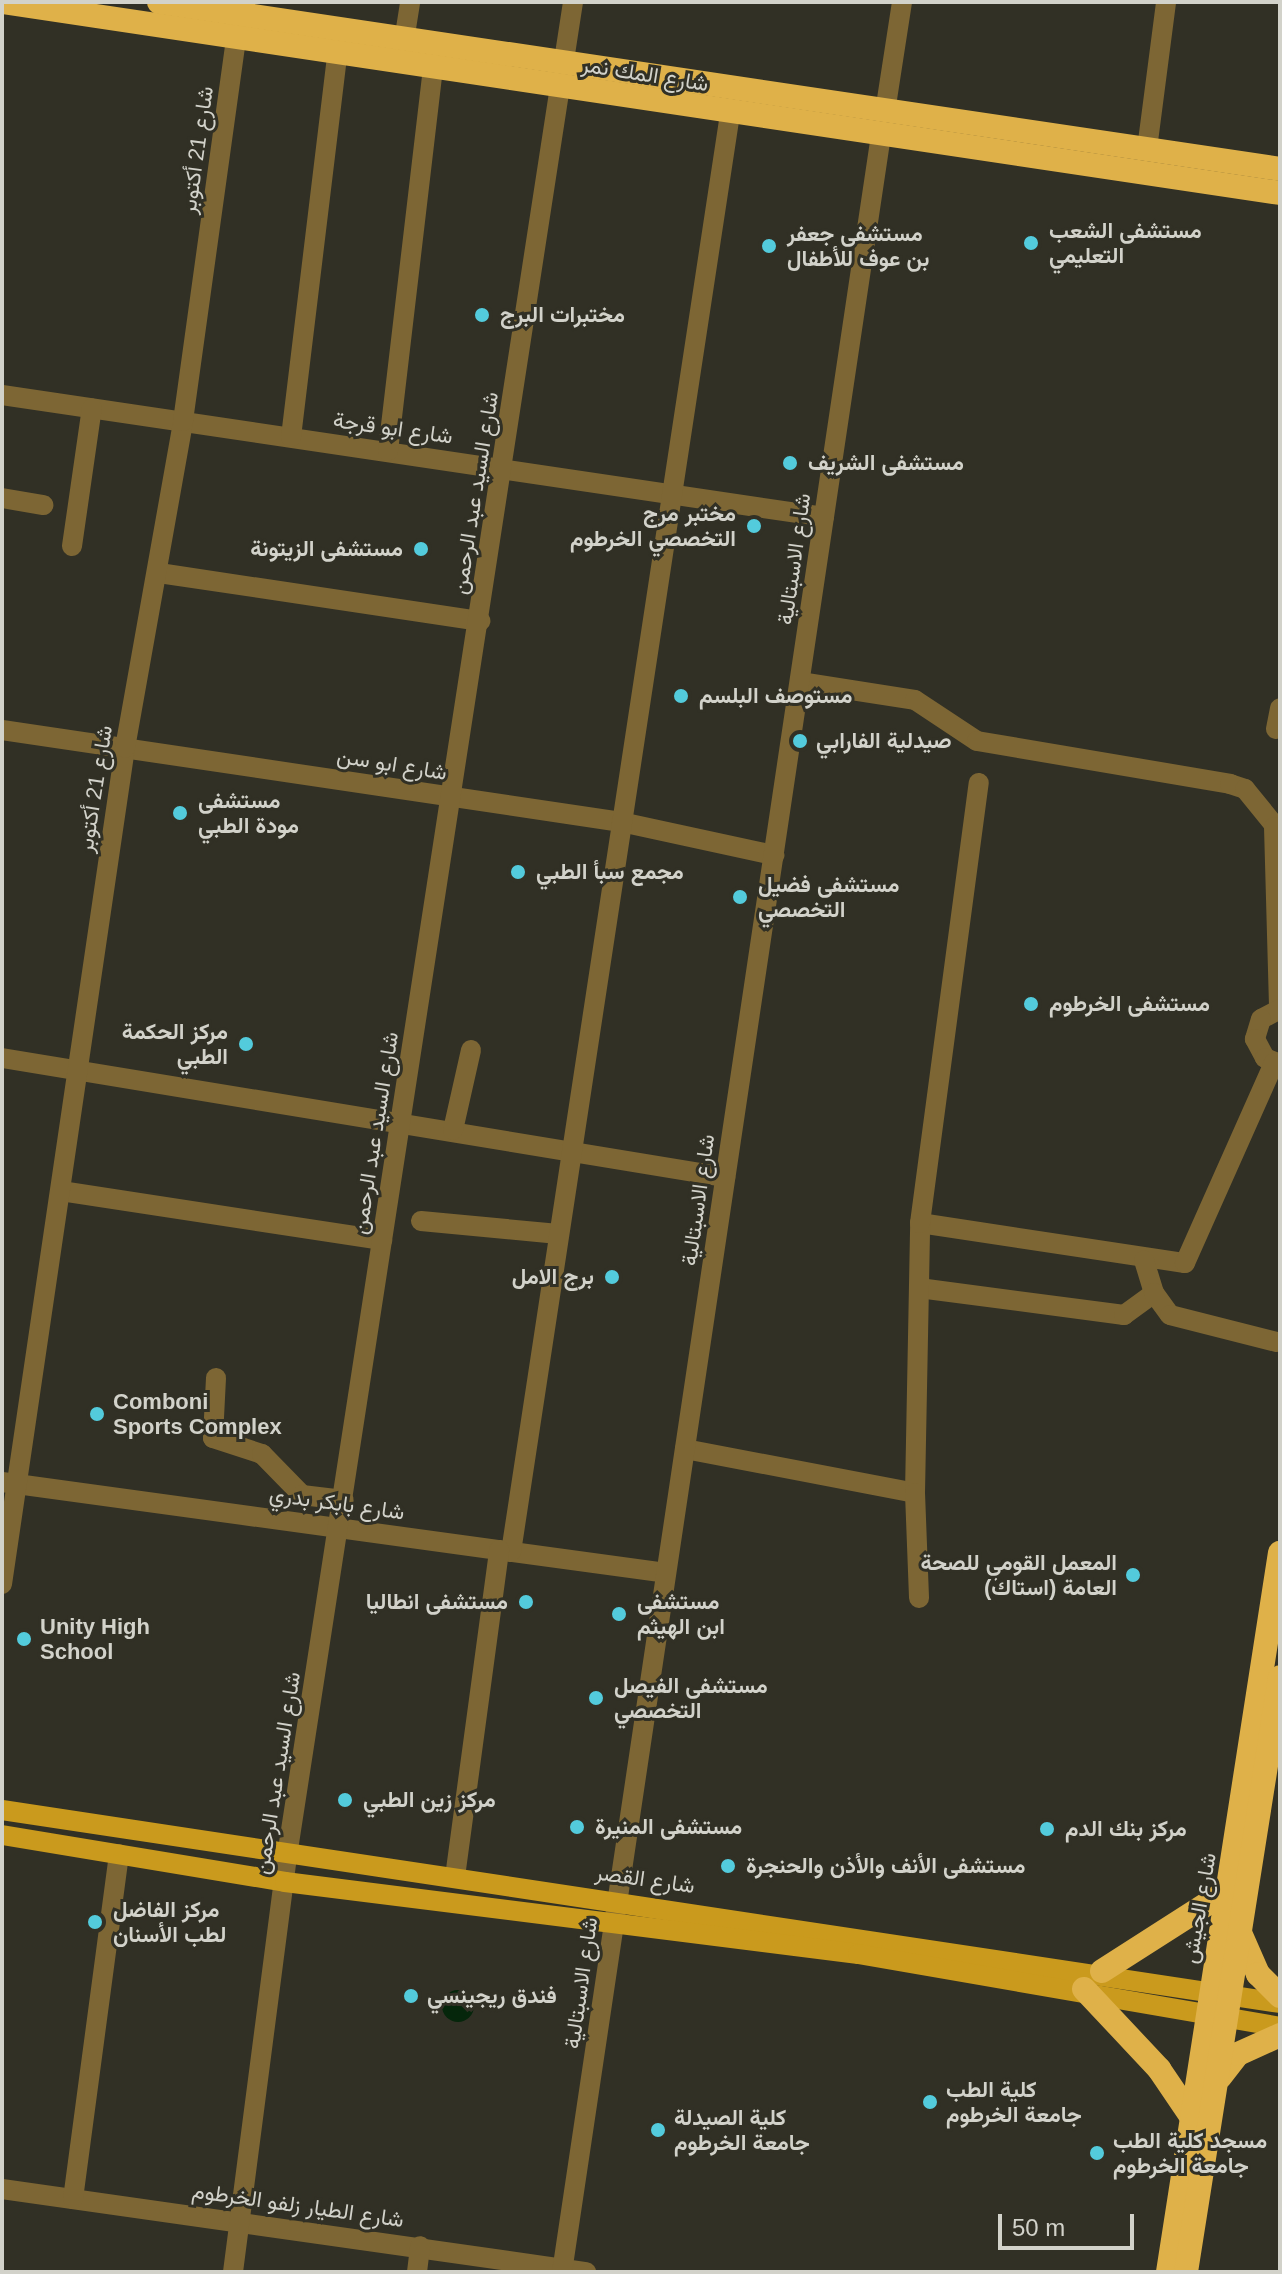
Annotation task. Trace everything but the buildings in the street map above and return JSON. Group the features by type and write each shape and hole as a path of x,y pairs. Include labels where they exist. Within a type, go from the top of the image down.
{"highway":[{"name":"شارع المك نمر","path":"2,2 730,114 883,124 1147,149 1280,169"},
{"name":"شارع المك نمر","path":"159,2 240,8 404,41 564,62 883,124 1280,193"},
{"name":"شارع الجيش","path":"1186,2272 1217,2082 1230,1889 1280,1553"},
{"name":"شارع الجيش","path":"1168,2272 1191,2116 1241,1934 1278,1712 1280,1677"},
{"path":"1102,1971 1230,1889"},
{"path":"1241,1934 1258,1974 1280,1996"},
{"path":"1084,1989 1159,2069 1191,2116"},
{"path":"1217,2082 1238,2054 1280,2035"}],"main road":[{"name":"شارع القصر","path":"2,1810 287,1856 617,1899 1102,1971 1220,2002 1280,2027"},
{"name":"شارع القصر","path":"2,1835 285,1882 614,1922 1084,1989 1220,2002 1280,2003"}],"street":[{"path":"404,41 410,2"},
{"name":"شارع السيد عبد الرحمن","path":"233,2272 287,1856 340,1527 399,1120 504,469 573,2"},
{"name":"شارع الاسبتالية","path":"562,2270 902,2"},
{"path":"1147,149 1166,2"},
{"name":"شارع 21 أكتوبر","path":"2,1584 11,1484 61,1191 125,748 159,573 183,421 240,8"},
{"path":"291,437 337,55"},
{"path":"388,451 433,70"},
{"path":"455,1877 571,1151 730,114"},
{"name":"شارع ابو قرجة","path":"2,395 824,517"},
{"path":"72,546 92,408"},
{"path":"2,498 43,505"},
{"path":"159,573 480,621"},
{"path":"800,682 915,700 977,741 1230,784 1251,795 1277,830 1280,1009 1261,1019 1255,1039 1277,1064 1185,1263 1144,1261 920,1223"},
{"path":"1276,729 1280,708"},
{"name":"شارع ابو سن","path":"2,730 621,822 774,855"},
{"path":"919,1598 915,1493 920,1223 979,783"},
{"path":"453,1130 471,1050"},
{"path":"2,1058 399,1120 725,1177"},
{"path":"61,1191 382,1240"},
{"path":"421,1221 558,1234"},
{"path":"1144,1261 1154,1293 1170,1315 1277,1342"},
{"path":"919,1288 1124,1315 1154,1293"},
{"path":"216,1378 213,1438 262,1454 302,1495 344,1500"},
{"path":"685,1449 915,1493"},
{"name":"شارع بابكر بدري","path":"11,1484 666,1573"},
{"path":"73,2199 119,1854"},
{"name":"شارع الطيار زلفو الخرطوم","path":"2,2189 586,2272"},
{"path":"417,2272 420,2246"}],"shaded area":[{"path":"458,1990 470,1994 474,2006 470,2018 458,2022 446,2018 442,2006 446,1994"}],"place":[{"name":"مستشفى الشعب التعليمي","path":"1031,243"},
{"name":"مستشفى جعفر بن عوف للأطفال","path":"769,246"},
{"name":"مختبرات البرج","path":"482,315"},
{"name":"مستشفى الشريف","path":"790,463"},
{"name":"مختبر مرج التخصصي الخرطوم","path":"754,526"},
{"name":"مستشفى الزيتونة","path":"421,549"},
{"name":"مستوصف البلسم","path":"681,696"},
{"name":"صيدلية الفارابي","path":"800,741"},
{"name":"مستشفى مودة الطبي","path":"180,813"},
{"name":"مجمع سبأ الطبي","path":"518,872"},
{"name":"مستشفى فضيل التخصصي","path":"740,897"},
{"name":"مستشفى الخرطوم","path":"1031,1004"},
{"name":"مركز الحكمة الطبي","path":"246,1044"},
{"name":"برج الامل","path":"612,1277"},
{"name":"Comboni Sports Complex","path":"97,1414"},
{"name":"المعمل القومي للصحة العامة (استاك)","path":"1133,1575"},
{"name":"مستشفى انطاليا","path":"526,1602"},
{"name":"مستشفى ابن الهيثم","path":"619,1614"},
{"name":"Unity High School","path":"24,1639"},
{"name":"مستشفى الفيصل التخصصي","path":"596,1698"},
{"name":"مركز زين الطبي","path":"345,1800"},
{"name":"مستشفى المنيرة","path":"577,1827"},
{"name":"مركز بنك الدم","path":"1047,1829"},
{"name":"مستشفى الأنف والأذن والحنجرة","path":"728,1866"},
{"name":"مركز الفاضل لطب الأسنان","path":"95,1922"},
{"name":"فندق ريجينسي","path":"411,1996"},
{"name":"كلية الطب جامعة الخرطوم","path":"930,2102"},
{"name":"كلية الصيدلة جامعة الخرطوم","path":"658,2130"},
{"name":"مسجد كلية الطب جامعة الخرطوم","path":"1097,2153"}]}
